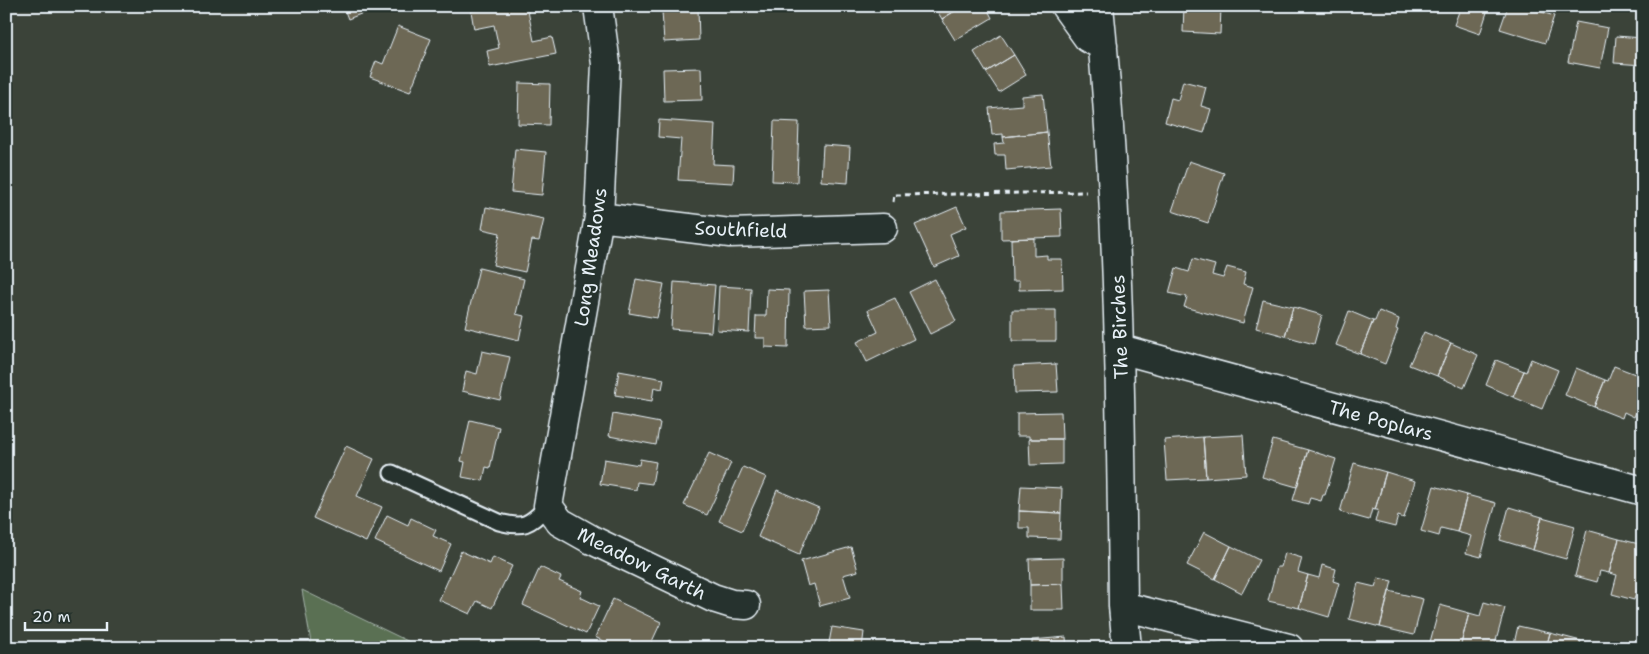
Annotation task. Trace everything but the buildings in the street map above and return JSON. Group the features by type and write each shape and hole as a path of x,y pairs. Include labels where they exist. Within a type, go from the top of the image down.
{"street":[{"name":"Long Meadows","path":"548,506 599,217 606,64 598,6"},
{"path":"1065,6 1088,38 1103,46"},
{"name":"The Birches","path":"1099,6 1113,191 1120,348 1123,606 1127,648"},
{"name":"Southfield","path":"599,217 730,233 883,228"},
{"name":"The Poplars","path":"1120,348 1643,491"},
{"name":"Meadow Garth","path":"548,506 560,522 592,540 713,598 732,604 746,605"},
{"path":"1123,606 1289,648"}],"lane":[{"path":"392,473 499,522 517,526 532,521 548,506"}],"path":[{"path":"883,228 890,212 894,195 1113,191"}],"green space":[{"path":"302,590 422,648 312,648"}]}
